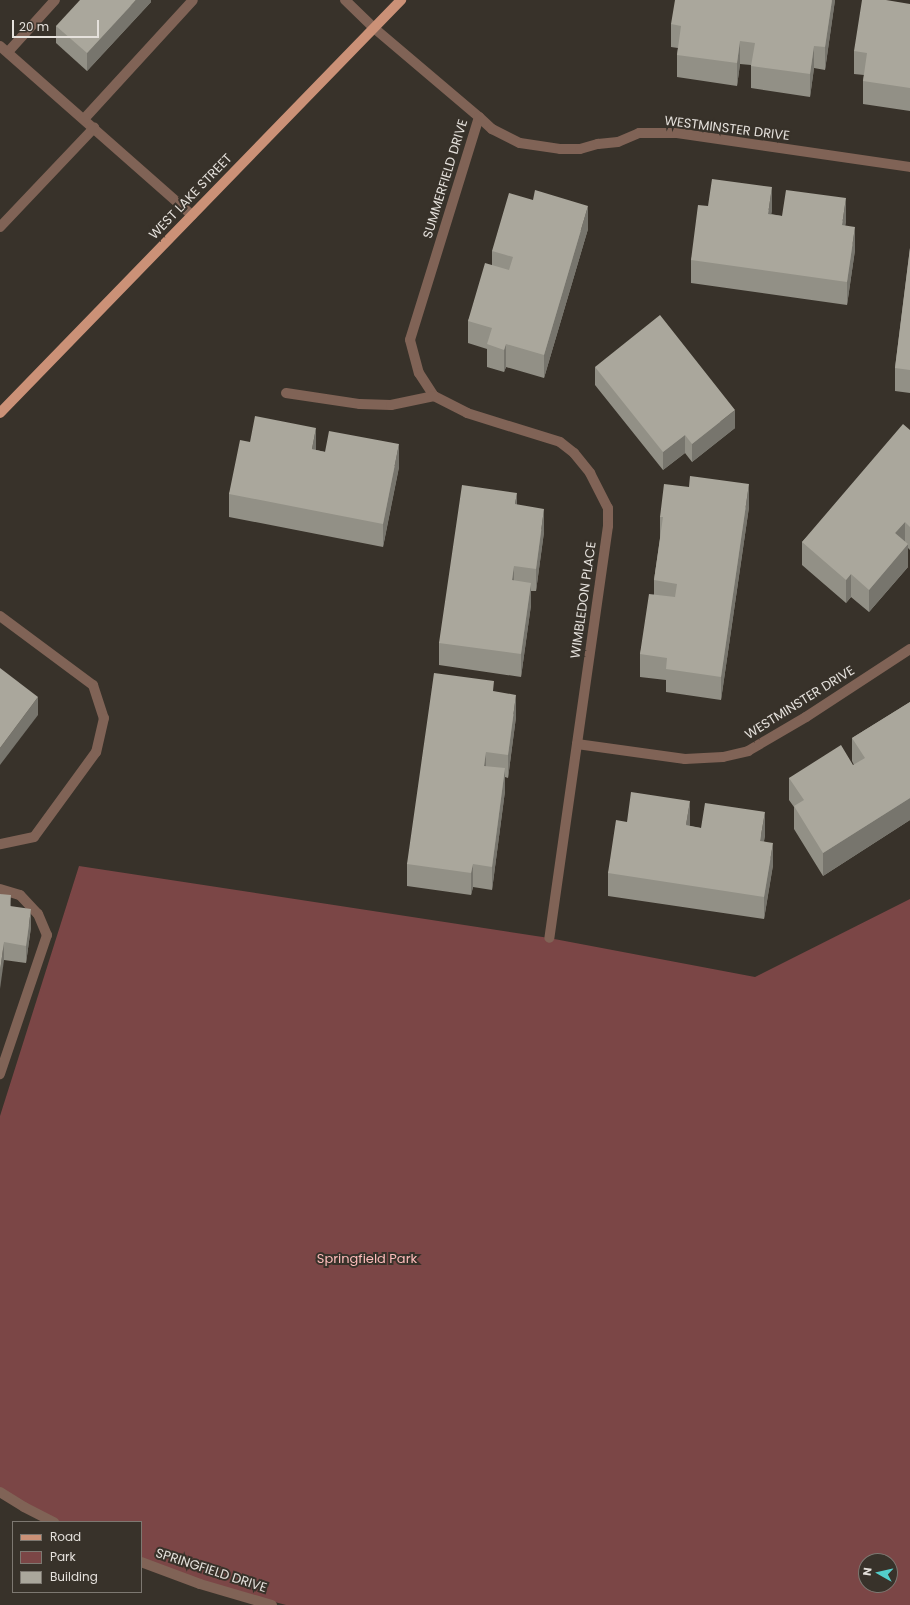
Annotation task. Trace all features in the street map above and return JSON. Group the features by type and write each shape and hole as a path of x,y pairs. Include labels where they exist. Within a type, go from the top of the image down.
{"main road":[{"name":"WEST LAKE STREET","path":"0,413 401,0"}],"street":[{"path":"55,0 4,49 192,215"},
{"name":"SUMMERFIELD DRIVE","path":"345,0 374,28 479,118 410,340 419,373"},
{"path":"84,119 188,2"},
{"name":"WESTMINSTER DRIVE","path":"479,118 492,129 520,143 560,149 580,149 618,142 639,133 677,133 910,167"},
{"path":"0,227 94,128"},
{"name":"WIMBLEDON PLACE","path":"419,373 434,396 467,413 560,442 574,453 590,473 608,508 608,526 549,938"},
{"path":"286,393 360,404 391,405 434,396"},
{"path":"0,616 93,685 104,718 96,752 34,837 0,844"},
{"name":"WESTMINSTER DRIVE","path":"577,744 684,759 722,757 748,751 806,717 910,649"},
{"path":"0,889 20,895 38,914 47,935 0,1074"},
{"path":"0,1492 52,1521"},
{"name":"SPRINGFIELD DRIVE","path":"142,1562 200,1584 272,1605"}],"green space":[{"name":"Springfield Park","path":"79,866 549,938 755,977 910,899 910,1605 286,1605 172,1575 142,1560 142,1521 55,1521 0,1490 0,1116"}],"building":[{"path":"80,0 136,0 87,53 56,26"},
{"path":"675,0 832,0 825,47 814,46 810,74 751,66 755,43 740,41 737,63 677,55 681,26 671,24"},
{"path":"862,0 886,0 910,4 910,88 863,81 867,53 854,51"},
{"path":"712,179 772,187 768,214 782,216 786,190 846,198 842,225 855,227 847,282 691,260 698,205 708,206"},
{"path":"535,190 588,206 544,355 506,344 504,350 487,344 492,328 468,321 485,263 509,270 513,257 492,251 509,193 533,200"},
{"path":"910,248 910,370 895,368"},
{"path":"660,315 735,410 692,444 685,435 663,452 595,367"},
{"path":"255,416 316,428 312,449 325,452 329,431 399,444 383,524 229,494 240,440 250,442"},
{"path":"903,424 910,430 910,527 905,522 895,533 908,544 869,590 851,574 846,580 802,542"},
{"path":"690,476 749,484 721,677 666,669 667,658 640,654 649,594 675,597 677,584 654,580 663,517 660,517 664,484 689,487"},
{"path":"462,485 517,493 515,504 544,509 536,569 514,566 512,580 531,583 521,654 439,643"},
{"path":"0,668 38,697 0,748"},
{"path":"434,673 494,681 493,691 516,695 508,755 486,752 484,766 505,768 492,867 473,864 471,873 407,864"},
{"path":"910,702 910,798 823,853 794,806 804,800 789,778 841,745 853,765 865,758 852,738"},
{"path":"631,792 690,801 686,825 701,828 705,803 765,812 760,841 773,843 764,897 608,873 616,820 627,822"},
{"path":"0,894 11,895 10,906 31,909 26,946 4,942 0,971"}]}
